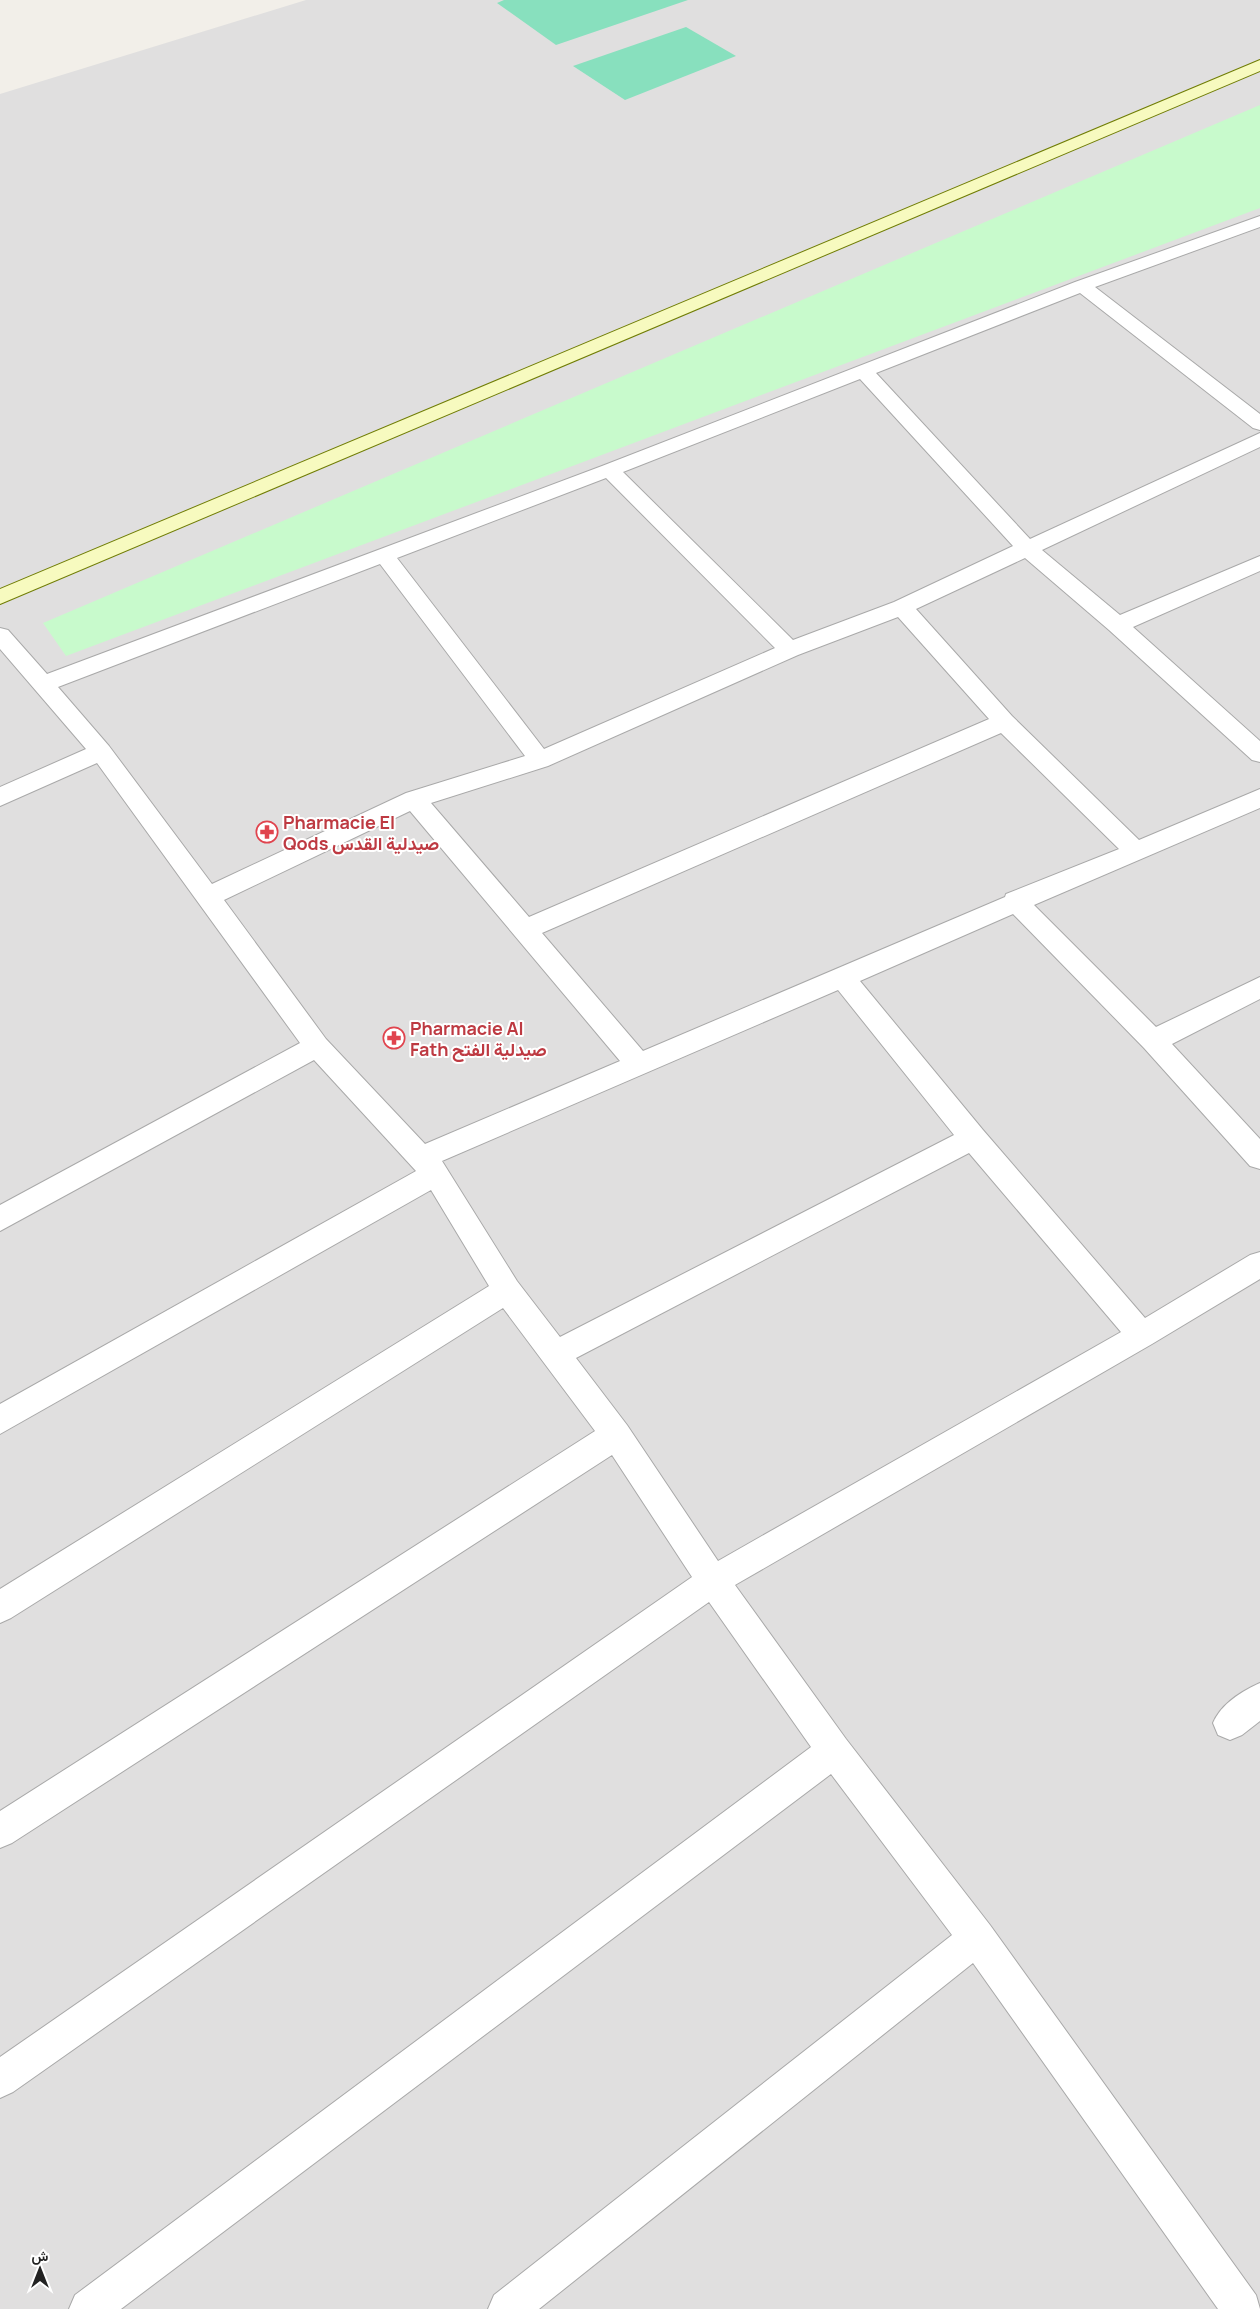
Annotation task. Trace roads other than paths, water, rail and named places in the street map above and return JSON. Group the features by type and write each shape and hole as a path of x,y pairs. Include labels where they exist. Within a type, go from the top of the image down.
{"main road":[{"path":"0,597 1260,65"}],"street":[{"path":"43,684 609,470 1082,286 1260,222"},
{"path":"1082,286 1260,424"},
{"path":"863,371 1026,547 1118,625 1260,754"},
{"path":"208,897 414,799 540,760 790,650 902,606 1260,439"},
{"path":"609,470 790,650"},
{"path":"384,555 540,760"},
{"path":"1118,625 1260,563"},
{"path":"902,606 1004,722 1135,850"},
{"path":"0,635 101,752 317,1046 429,1166 507,1290 616,1435 713,1581 834,1751 977,1938 1242,2309"},
{"path":"524,930 1004,722"},
{"path":"0,797 101,752"},
{"path":"0,1420 429,1166 638,1064 1015,901 1260,798"},
{"path":"414,799 638,1064"},
{"path":"1015,901 1153,1041 1260,1158"},
{"path":"842,977 973,1138 1142,1336"},
{"path":"1153,1041 1260,987"},
{"path":"0,1219 317,1046"},
{"path":"554,1355 973,1138"},
{"path":"0,2078 713,1581 1142,1336 1260,1264"},
{"path":"0,1607 507,1290"},
{"path":"0,1831 616,1435"},
{"path":"1230,1723 1260,1700"},
{"path":"90,2309 834,1751"},
{"path":"508,2309 977,1938"}],"place":[{"name":"Pharmacie El Qods صيدلية القدس","path":"267,832"},
{"name":"Pharmacie Al Fath صيدلية الفتح","path":"394,1038"}]}
